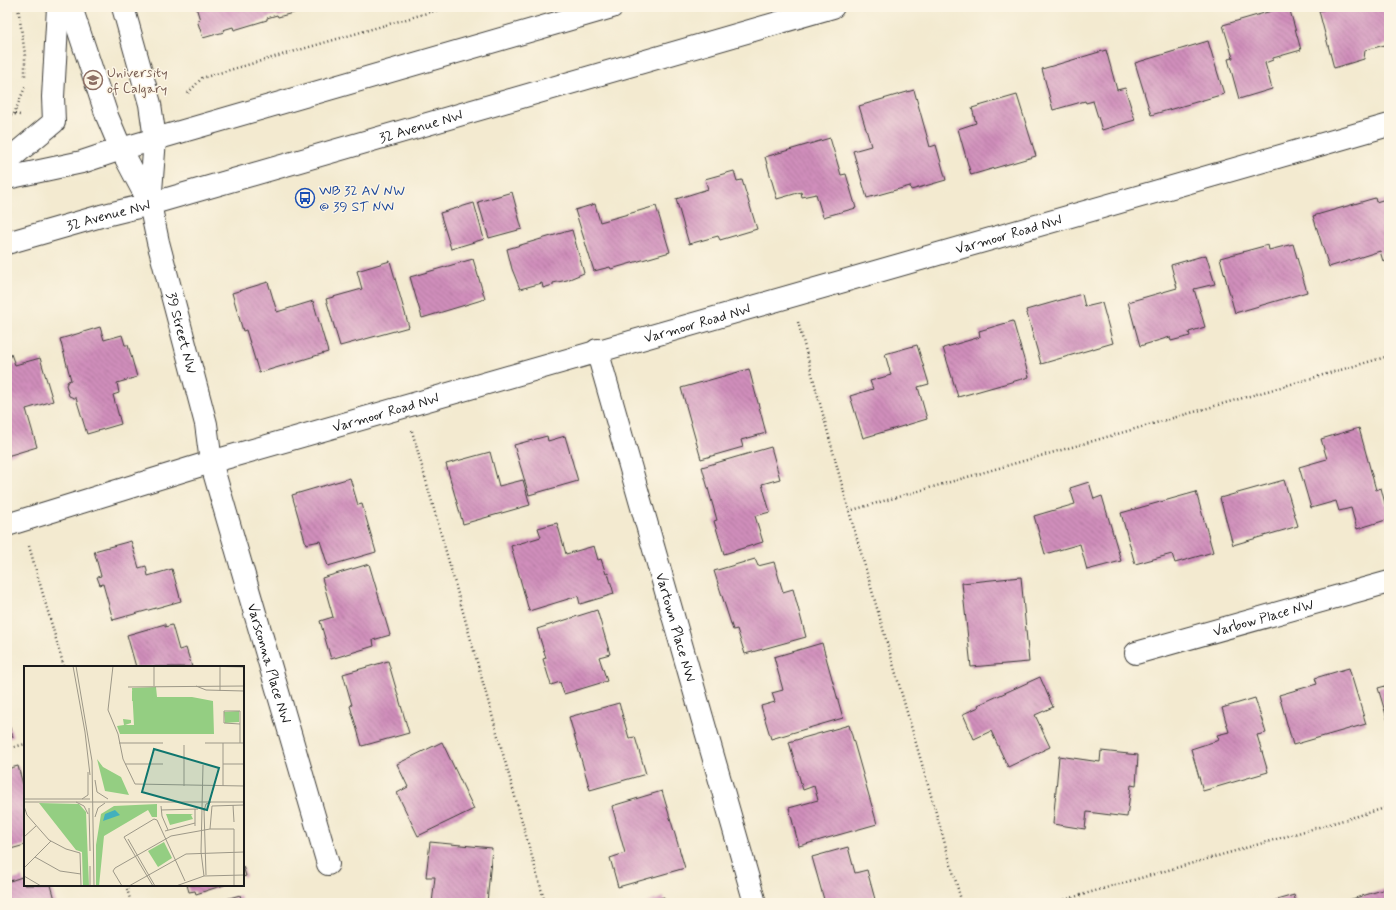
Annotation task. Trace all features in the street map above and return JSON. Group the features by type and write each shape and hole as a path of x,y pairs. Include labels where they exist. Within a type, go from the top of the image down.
{"street":[{"path":"7,161 54,122 58,7"},
{"name":"39 Street NW","path":"71,7 107,116 121,149 150,204 158,242 206,424 212,462"},
{"name":"39 Street NW","path":"123,7 150,104 155,139 150,204"},
{"path":"7,178 82,162 155,139 612,7"},
{"name":"32 Avenue NW","path":"7,243 101,216 150,204 833,7"},
{"name":"Varmoor Road NW","path":"14,523 212,462 597,350 1389,125"},
{"name":"Vartown Place NW","path":"597,350 755,903"},
{"name":"Varsconna Place NW","path":"212,462 328,864"},
{"name":"Varbow Place NW","path":"1136,653 1389,582"}],"path":[{"path":"14,114 25,88 25,54 18,7"},
{"path":"188,93 202,78 448,7"},
{"path":"790,295 849,511 962,903"},
{"path":"849,511 1389,356"},
{"path":"405,406 545,903"},
{"path":"14,523 64,666"},
{"path":"7,749 24,744"},
{"path":"1053,903 1389,807"},
{"path":"126,886 131,903"}],"building":[{"path":"196,7 307,7 308,9 278,17 277,15 267,18 267,20 234,30 233,27 223,30 224,32 203,38 197,20 200,20"},
{"path":"1289,7 1301,50 1273,58 1273,60 1265,63 1272,89 1239,99 1228,59 1233,58 1223,25"},
{"path":"1333,7 1388,7 1389,44 1365,50 1364,59 1334,68 1319,11"},
{"path":"1208,41 1224,94 1151,115 1135,63"},
{"path":"1106,50 1117,90 1125,88 1135,120 1102,130 1093,101 1086,103 1085,101 1053,110 1042,69"},
{"path":"914,90 930,147 936,145 946,180 911,190 910,186 867,198 853,151 871,146 859,106"},
{"path":"1017,95 1036,156 971,175 958,129 976,123 972,108"},
{"path":"830,138 841,175 846,174 856,208 823,217 816,194 802,197 801,192 777,199 765,157"},
{"path":"734,171 737,181 742,180 757,229 720,240 718,236 689,244 676,199 708,189 705,179"},
{"path":"512,192 522,229 489,238 478,202"},
{"path":"1375,198 1376,202 1389,198 1389,270 1385,260 1383,261 1380,251 1329,267 1313,216"},
{"path":"474,203 484,239 451,249 440,213"},
{"path":"595,204 600,222 656,206 670,252 611,269 610,267 594,271 575,210"},
{"path":"572,230 584,273 567,280 553,283 553,285 543,288 542,283 520,289 512,269 507,249"},
{"path":"1293,244 1307,292 1235,313 1220,258 1268,245 1269,250"},
{"path":"1206,255 1215,284 1194,289 1205,327 1189,332 1190,336 1171,341 1170,337 1140,346 1128,302 1177,288 1171,265"},
{"path":"473,259 485,299 422,318 410,277"},
{"path":"390,261 409,327 340,346 326,299 362,289 357,271"},
{"path":"268,282 277,312 313,301 328,352 259,373 246,330 243,331 232,293"},
{"path":"1082,294 1085,307 1102,303 1113,343 1041,364 1026,310"},
{"path":"1013,321 1029,377 958,397 943,348 980,337 979,331"},
{"path":"100,327 104,340 122,335 125,345 128,345 137,377 117,383 119,393 113,395 121,424 87,434 76,398 69,396 66,385 68,381 71,380 60,339"},
{"path":"917,345 929,384 918,387 927,419 863,438 850,396 873,389 870,381 891,375 885,354"},
{"path":"11,354 15,365 40,358 53,401 26,409 37,447 7,456 7,355"},
{"path":"749,369 766,433 741,440 743,447 701,459 681,388"},
{"path":"1359,428 1376,490 1381,488 1389,519 1357,529 1351,508 1339,511 1336,501 1311,508 1299,467 1327,459 1321,439"},
{"path":"547,436 548,441 565,436 578,481 529,495 514,445"},
{"path":"771,447 780,479 762,484 770,512 755,516 763,542 724,554 714,521 717,520 702,467"},
{"path":"490,452 499,486 523,480 530,505 463,524 446,464"},
{"path":"350,478 358,505 362,504 376,552 328,566 320,541 306,544 292,495"},
{"path":"1284,480 1298,526 1233,545 1220,498"},
{"path":"1089,482 1094,499 1102,496 1121,561 1087,570 1080,544 1045,554 1034,516 1075,504 1070,488"},
{"path":"1196,492 1213,552 1175,563 1172,554 1135,564 1121,513"},
{"path":"557,523 566,554 594,546 598,560 601,559 606,574 608,573 614,594 580,604 578,596 529,611 511,546 541,537 538,528"},
{"path":"131,541 139,568 146,566 148,576 172,569 181,601 113,620 103,584 100,585 97,577 101,576 94,551"},
{"path":"755,559 758,566 774,562 783,592 793,589 806,637 745,654 737,629 733,630 714,571"},
{"path":"369,564 390,635 373,640 374,646 331,659 320,621 333,617 322,578"},
{"path":"1021,577 1029,662 971,667 962,583"},
{"path":"597,610 610,654 599,657 607,681 564,694 560,682 551,685 543,659 546,658 537,629"},
{"path":"165,624 165,627 172,625 179,650 186,648 192,666 136,666 127,635"},
{"path":"822,643 843,718 771,739 761,706 775,702 772,693 783,690 774,657"},
{"path":"388,661 409,733 362,746 350,706 352,705 343,674"},
{"path":"1349,668 1366,724 1293,745 1279,695 1317,684 1315,678"},
{"path":"1040,677 1053,707 1035,715 1050,747 1008,767 991,731 974,739 963,714 979,707 978,705"},
{"path":"1389,685 1389,725 1378,688"},
{"path":"1255,698 1266,733 1257,735 1268,772 1203,791 1191,749 1219,740 1217,735 1229,732 1222,708"},
{"path":"619,703 629,738 635,737 646,774 590,790 569,717"},
{"path":"7,719 13,737 7,739"},
{"path":"849,725 877,824 799,846 789,808 818,800 814,786 803,790 789,742"},
{"path":"442,742 474,809 418,836 397,793 408,787 397,764"},
{"path":"1101,751 1138,755 1136,786 1131,785 1127,817 1087,812 1085,829 1053,824 1059,756 1100,762"},
{"path":"18,766 24,788 24,845 7,850 7,769"},
{"path":"662,791 685,868 618,887 610,858 625,853 612,806"},
{"path":"430,842 492,848 487,903 432,903 435,877 426,877"},
{"path":"848,847 855,873 867,870 876,903 825,903 812,857"},
{"path":"22,877 24,886 51,886 56,903 7,903 7,882"},
{"path":"187,886 221,886 196,894 195,891 189,892"},
{"path":"1389,888 1389,903 1346,903 1345,901"},
{"path":"240,895 242,903 212,903"},
{"path":"1294,895 1296,903 1266,903"},
{"path":"664,897 665,903 645,903"}],"place":[{"name":"University of Calgary","path":"93,80"},
{"name":"WB 32 AV NW @ 39 ST NW","path":"305,198"}]}
